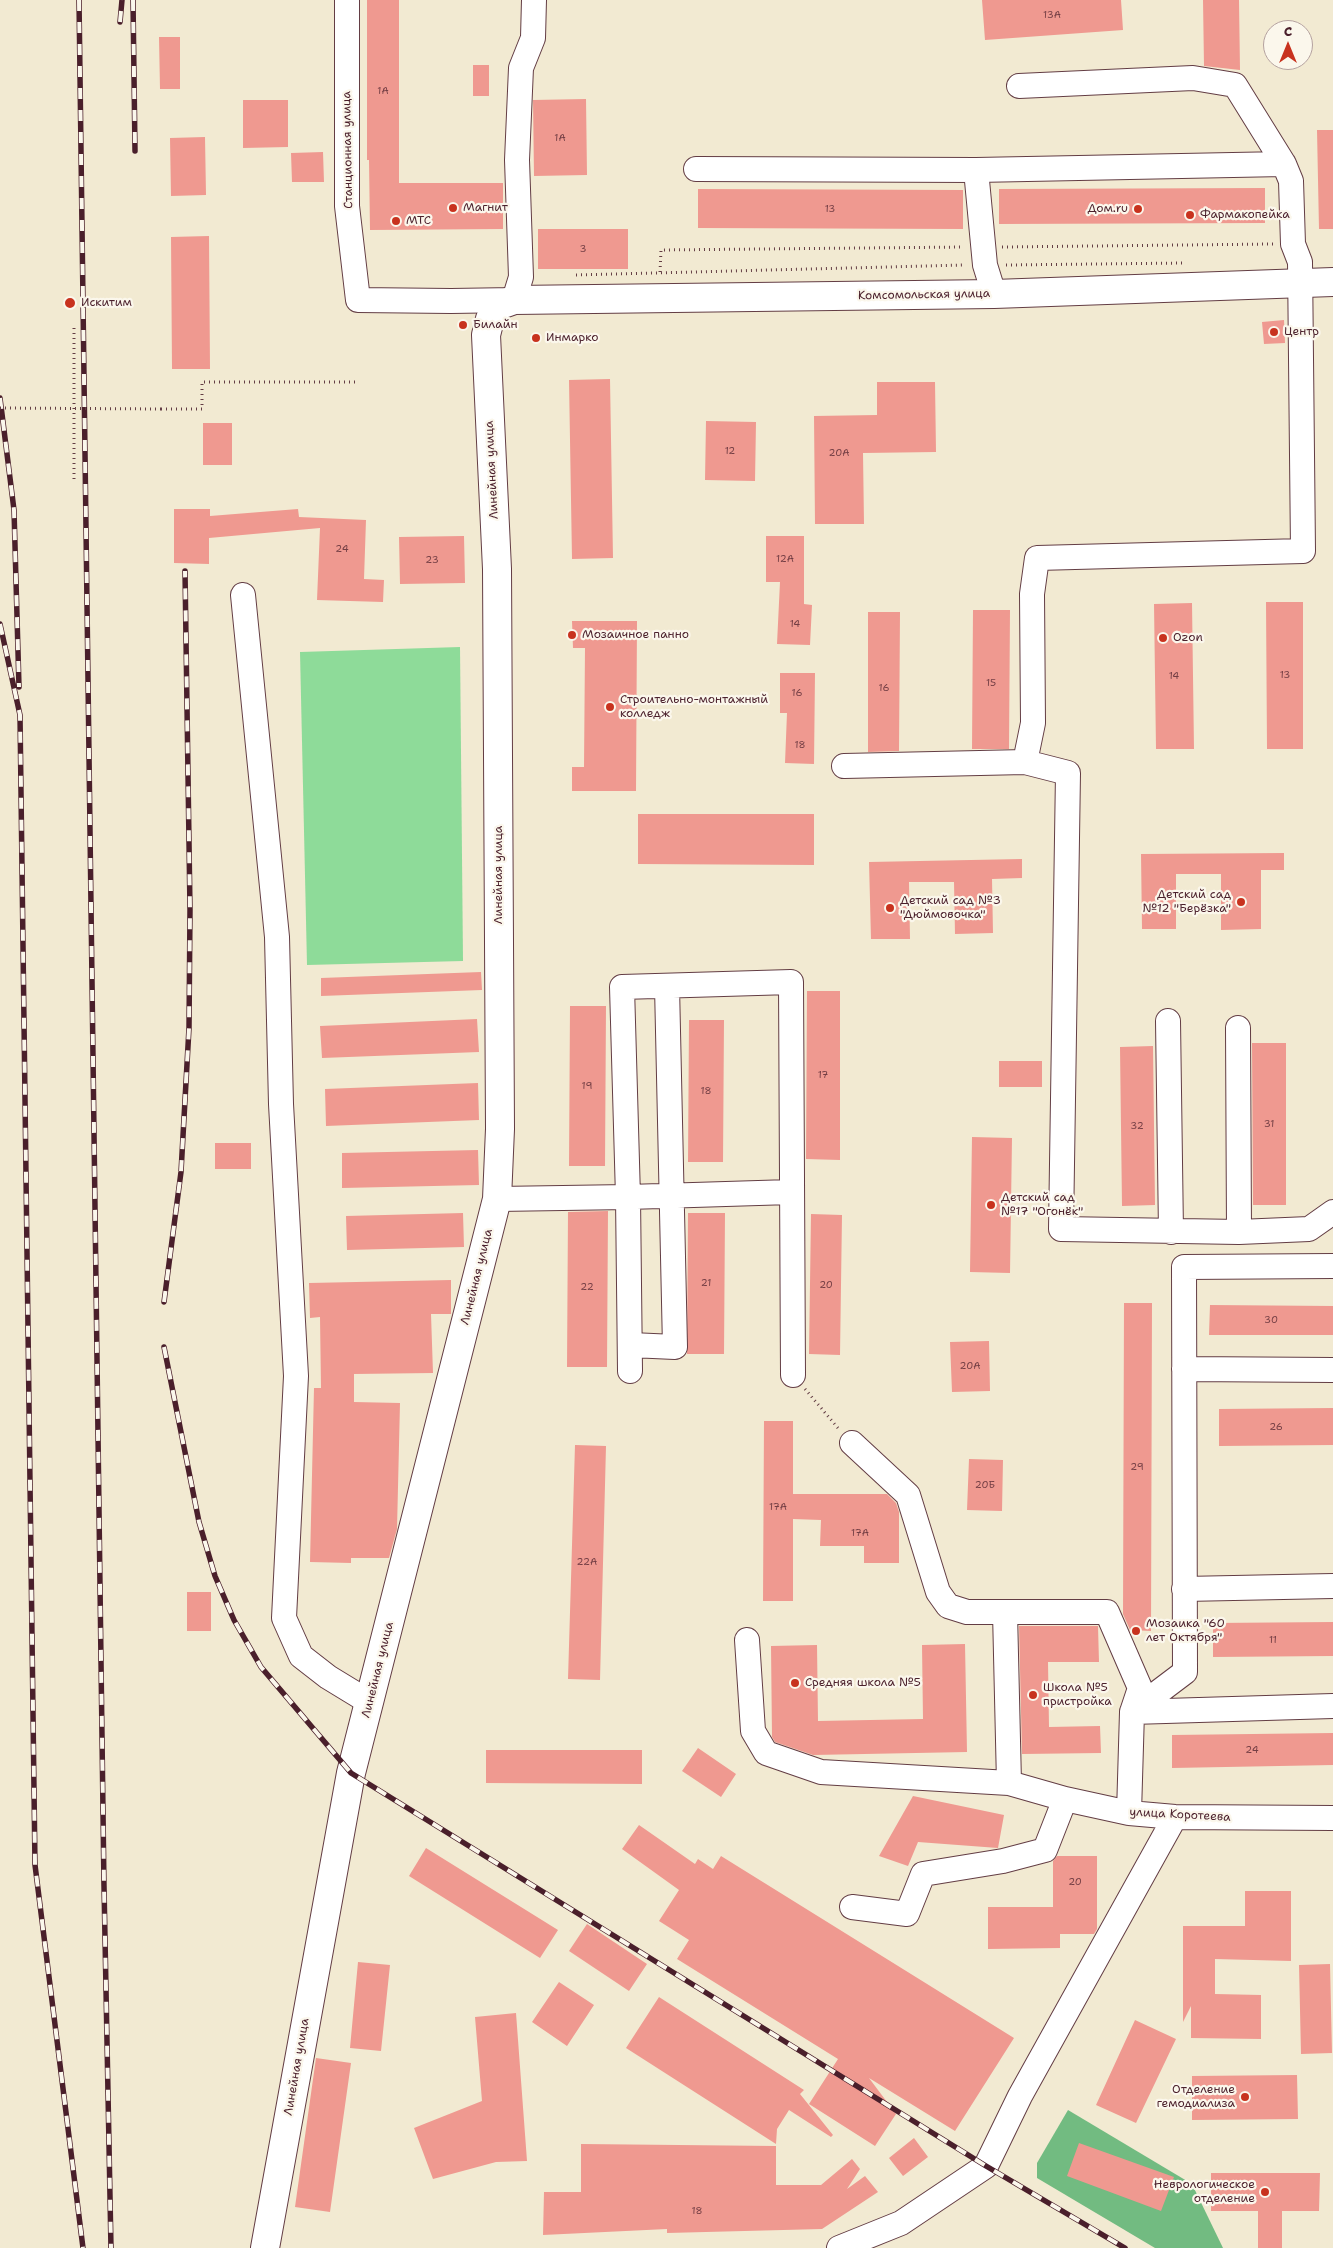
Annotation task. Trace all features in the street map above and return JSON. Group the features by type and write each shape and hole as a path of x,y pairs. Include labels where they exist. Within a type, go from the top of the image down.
{"main road":[{"name":"Комсомольская улица","path":"514,300 994,294 1333,282"},
{"name":"Линейная улица","path":"265,2248 351,1773 497,1200 500,1129 497,579 486,335 490,319 500,305 514,300"}],"street":[{"name":"Станционная улица","path":"347,0 347,206 358,300 514,300"},
{"path":"514,300 520,276 517,160 521,68 533,38 534,0"},
{"path":"1019,86 1193,78 1235,85 1284,164 1291,181 1293,244 1300,262 1303,550 1037,558 1032,594 1033,723 1025,762"},
{"path":"696,169 976,170 1284,164"},
{"path":"976,170 985,265 994,294"},
{"path":"243,595 277,937 281,1104 296,1376 284,1618 301,1656 369,1702"},
{"path":"844,766 1025,762 1068,773 1061,1230 1239,1232 1309,1228 1333,1212"},
{"path":"630,1371 628,1197 622,987 791,982 793,1375"},
{"path":"630,1345 675,1347 666,986"},
{"path":"1168,1021 1171,1232"},
{"path":"1238,1028 1239,1232"},
{"path":"497,1200 791,1192"},
{"path":"1132,1712 1185,1672 1184,1267 1333,1266"},
{"path":"1184,1369 1333,1370"},
{"path":"852,1444 908,1495 938,1592 948,1606 967,1612 1107,1612 1140,1688 1132,1712 1129,1813"},
{"path":"1184,1589 1333,1586"},
{"path":"1005,1612 1009,1783"},
{"name":"улица Коротеева","path":"747,1640 753,1732 766,1753 822,1772 1009,1783 1065,1799 1129,1813 1175,1817 1333,1818"},
{"path":"1132,1712 1333,1706"},
{"path":"852,1907 907,1914 923,1874 1003,1861 1045,1850 1065,1799"},
{"path":"840,2248 901,2223 986,2166 1020,2096 1175,1817"}],"path":[{"path":"570,275 985,265 1192,263"},
{"path":"74,328 74,482"},
{"path":"0,408 202,409 202,382 358,382"},
{"path":"793,1375 852,1444"}],"green space":[{"path":"460,647 463,961 307,965 300,652"},
{"path":"1068,2110 1192,2184 1223,2248 1155,2248 1037,2178 1037,2163"}],"building":[{"path":"367,0 399,0 399,183 503,183 503,229 370,230 369,160 367,160"},
{"path":"982,0 1121,0 1123,30 985,40"},
{"path":"1203,0 1239,0 1240,70 1204,66"},
{"path":"159,37 180,37 180,89 160,89"},
{"path":"473,65 489,65 489,96 473,96"},
{"path":"586,99 587,175 534,176 533,100"},
{"path":"243,100 288,100 288,147 243,148"},
{"path":"1317,130 1333,130 1333,229 1319,229"},
{"path":"205,137 206,195 171,196 170,138"},
{"path":"323,152 324,182 292,182 291,153"},
{"path":"1265,188 1265,223 999,224 999,189"},
{"path":"698,189 963,190 963,229 698,228"},
{"path":"538,229 628,229 628,269 538,269"},
{"path":"209,236 210,369 172,369 171,237"},
{"name":"Центр","path":"1284,320 1285,343 1264,344 1262,322"},
{"path":"610,379 613,558 572,559 569,380"},
{"path":"877,382 935,382 936,452 863,453 864,524 815,524 814,416 877,415"},
{"path":"706,421 756,422 755,481 705,480"},
{"path":"203,423 232,423 232,465 203,465"},
{"path":"174,509 210,509 210,516 298,509 299,517 366,520 364,579 384,580 383,602 317,600 320,528 209,538 209,564 174,563"},
{"path":"464,536 465,583 400,584 399,537"},
{"path":"766,536 804,536 804,604 812,605 810,645 777,644 780,582 766,582"},
{"path":"1266,602 1303,602 1303,749 1267,749"},
{"path":"1192,603 1194,749 1156,749 1154,604"},
{"path":"973,610 1010,610 1009,749 972,749"},
{"path":"868,612 900,612 899,751 868,752"},
{"name":"Строительно-монтажный колледж","path":"572,621 637,621 636,791 572,791 572,767 584,767 585,648 573,648"},
{"path":"780,673 815,673 814,764 785,763 787,713 780,713"},
{"path":"638,814 814,814 814,865 638,864"},
{"name":"Детский сад №12 \"Берёзка\"","path":"1284,853 1284,870 1261,870 1261,929 1221,930 1221,874 1176,874 1176,929 1142,929 1141,854"},
{"name":"Детский сад №3 \"Дюймовочка\"","path":"1022,859 1022,878 992,879 993,933 955,934 954,882 909,882 910,939 871,939 869,862"},
{"path":"481,972 482,990 321,996 321,978"},
{"path":"807,991 840,991 840,1160 806,1159"},
{"path":"570,1006 606,1006 605,1166 569,1166"},
{"path":"477,1019 479,1052 322,1058 320,1026"},
{"path":"689,1020 724,1020 723,1162 688,1162"},
{"path":"1252,1043 1286,1043 1286,1205 1253,1205"},
{"path":"1153,1046 1155,1205 1122,1206 1120,1047"},
{"path":"999,1061 1042,1061 1042,1087 999,1087"},
{"path":"478,1083 479,1120 326,1126 325,1089"},
{"name":"Детский сад №17 \"Огонёк\"","path":"972,1137 1012,1138 1010,1273 970,1272"},
{"path":"215,1143 251,1143 251,1169 215,1169"},
{"path":"478,1150 479,1185 342,1188 342,1153"},
{"path":"608,1211 607,1367 567,1367 568,1212"},
{"path":"463,1213 464,1247 347,1250 346,1216"},
{"path":"688,1213 725,1213 724,1354 687,1354"},
{"path":"811,1214 842,1215 840,1355 809,1354"},
{"path":"451,1280 451,1314 431,1314 433,1373 354,1374 354,1402 400,1403 397,1529 389,1558 351,1558 351,1563 310,1562 314,1388 321,1388 320,1317 310,1318 309,1283"},
{"path":"1124,1303 1152,1303 1151,1631 1130,1630 1123,1614"},
{"path":"1210,1305 1333,1306 1333,1335 1209,1335"},
{"path":"989,1341 990,1391 952,1392 950,1342"},
{"path":"1333,1408 1333,1445 1219,1446 1219,1409"},
{"path":"764,1421 793,1421 793,1494 887,1494 896,1503 899,1512 899,1563 864,1563 864,1546 820,1546 821,1520 793,1519 793,1601 763,1601"},
{"path":"575,1445 606,1446 600,1680 568,1679"},
{"path":"969,1459 1003,1460 1002,1511 967,1510"},
{"path":"187,1592 211,1592 211,1631 187,1631"},
{"path":"1333,1622 1333,1656 1213,1657 1213,1623"},
{"name":"Школа №5 пристройка","path":"1019,1626 1098,1626 1099,1662 1048,1662 1049,1727 1100,1726 1101,1753 1022,1754"},
{"name":"Средняя школа №5","path":"965,1644 967,1752 813,1755 775,1742 772,1737 771,1646 817,1645 818,1721 923,1719 922,1645"},
{"path":"1333,1733 1333,1765 1172,1768 1172,1735"},
{"path":"698,1748 736,1774 721,1797 682,1771"},
{"path":"486,1750 642,1750 642,1784 486,1783"},
{"path":"913,1796 1004,1815 998,1848 918,1842 908,1866 879,1856"},
{"path":"639,1825 695,1864 698,1859 713,1869 721,1856 1014,2038 955,2131 869,2078 896,2114 875,2146 809,2104 838,2059 677,1959 689,1940 659,1921 679,1890 622,1849"},
{"path":"426,1848 558,1930 540,1958 409,1876"},
{"path":"1057,1856 1097,1856 1097,1929 1094,1934 1060,1934 1060,1948 988,1949 988,1907 1053,1907 1053,1861"},
{"path":"1245,1891 1291,1891 1291,1961 1215,1959 1215,1994 1261,1995 1261,2039 1191,2038 1191,2006 1183,2022 1183,1926 1245,1926"},
{"path":"587,1924 647,1964 629,1991 569,1951"},
{"path":"358,1962 390,1965 381,2051 350,2048"},
{"path":"1330,1964 1332,2053 1301,2054 1299,1965"},
{"path":"559,1982 594,2005 567,2046 532,2022"},
{"path":"659,1997 804,2090 800,2094 833,2135 831,2137 789,2110 777,2129 776,2144 626,2048"},
{"path":"516,2013 527,2161 496,2162 433,2179 414,2128 482,2101 475,2017"},
{"path":"1135,2020 1176,2039 1136,2123 1096,2105"},
{"path":"316,2058 351,2063 330,2212 295,2207"},
{"name":"Отделение гемодиализа","path":"1297,2075 1298,2119 1192,2120 1192,2076"},
{"path":"914,2138 928,2157 903,2176 889,2158"},
{"path":"1079,2143 1174,2177 1161,2211 1067,2176"},
{"path":"581,2144 776,2146 776,2185 821,2185 852,2159 860,2169 847,2189 865,2176 878,2192 822,2229 667,2233 667,2229 543,2235 544,2192 581,2192"},
{"name":"Неврологическое отделение","path":"1211,2173 1320,2173 1319,2211 1282,2211 1282,2248 1258,2248 1258,2211 1211,2211"}],"railway":[{"path":"79,0 104,1886 111,2248"},
{"path":"120,22 122,0"},
{"path":"133,0 135,151"},
{"path":"0,398 14,510 19,687"},
{"path":"164,1302 181,1172 189,1028 190,910 185,571"},
{"path":"0,624 20,715 35,1865 83,2248"},
{"path":"164,1347 199,1522 215,1576 234,1620 261,1667 351,1773 986,2166 1125,2248"}],"place":[{"name":"Магнит","path":"453,208"},
{"name":"Дом.ru","path":"1138,209"},
{"name":"Фармакопейка","path":"1190,215"},
{"name":"МТС","path":"396,221"},
{"name":"Искитим","path":"70,303"},
{"name":"Билайн","path":"463,325"},
{"name":"Центр","path":"1274,332"},
{"name":"Инмарко","path":"536,338"},
{"name":"Мозаичное панно","path":"572,635"},
{"name":"Ozon","path":"1163,638"},
{"name":"Строительно-монтажный колледж","path":"610,707"},
{"name":"Детский сад №12 \"Берёзка\"","path":"1241,902"},
{"name":"Детский сад №3 \"Дюймовочка\"","path":"890,908"},
{"name":"Детский сад №17 \"Огонёк\"","path":"991,1205"},
{"name":"Мозаика \"60 лет Октября\"","path":"1136,1631"},
{"name":"Средняя школа №5","path":"795,1683"},
{"name":"Школа №5 пристройка","path":"1033,1695"},
{"name":"Отделение гемодиализа","path":"1245,2097"},
{"name":"Неврологическое отделение","path":"1265,2192"}]}
